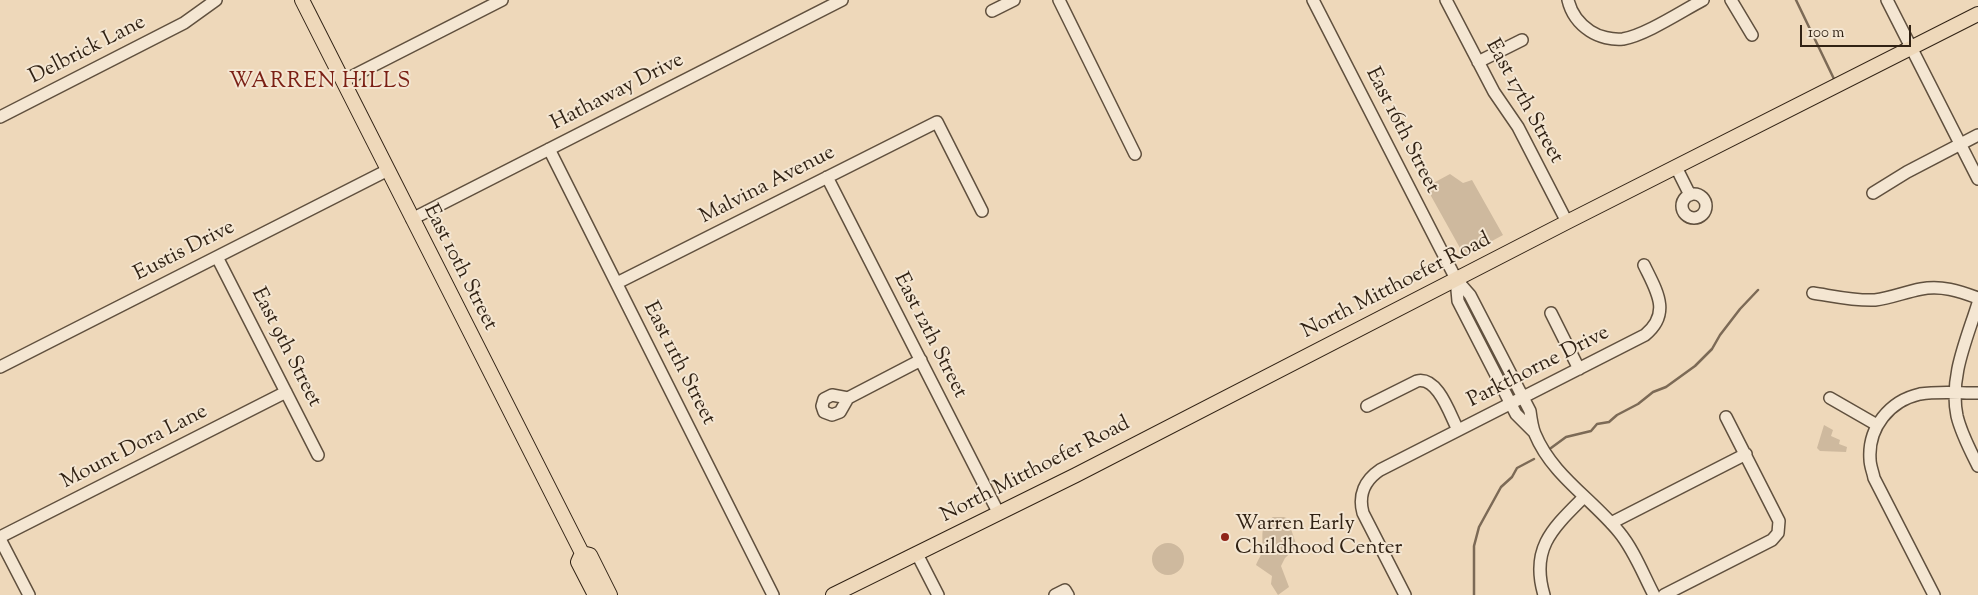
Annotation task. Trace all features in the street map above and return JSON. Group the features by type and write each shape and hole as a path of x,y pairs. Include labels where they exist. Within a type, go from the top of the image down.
{"main road":[{"name":"East 10th Street","path":"302,0 582,553 590,555 610,595"},
{"name":"North Mitthoefer Road","path":"833,595 1076,475 1456,278 1978,14"},
{"name":"East 10th Street","path":"582,553 578,562 595,595"}],"street":[{"name":"Delbrick Lane","path":"0,117 184,24 216,0"},
{"path":"343,81 502,0"},
{"name":"Hathaway Drive","path":"412,219 842,0"},
{"path":"992,11 1014,0"},
{"path":"1059,0 1135,154"},
{"name":"East 16th Street","path":"1313,0 1456,278"},
{"name":"East 17th Street","path":"1446,0 1496,96 1518,127 1567,222"},
{"path":"1568,0 1572,12 1584,27 1600,36 1617,39 1644,31 1703,0"},
{"path":"1731,0 1752,35"},
{"path":"1887,0 1978,179"},
{"path":"1478,62 1522,40"},
{"name":"Malvina Avenue","path":"617,283 936,122 982,211"},
{"path":"1873,193 1907,172 1978,136"},
{"name":"East 11th Street","path":"549,149 773,595"},
{"path":"1676,167 1690,195"},
{"name":"Eustis Drive","path":"0,367 388,170"},
{"name":"East 12th Street","path":"827,177 998,512"},
{"name":"East 9th Street","path":"218,257 318,455"},
{"name":"Parkthorne Drive","path":"1405,595 1362,506 1362,492 1365,485 1380,470 1645,335 1654,326 1659,314 1660,300 1644,265"},
{"path":"1456,278 1470,295 1523,397 1530,411 1534,432"},
{"path":"1456,278 1458,301 1516,414 1534,432 1555,468 1611,523 1632,552 1654,595"},
{"path":"1813,293 1864,300 1882,299 1921,289 1938,288 1978,298"},
{"path":"1978,303 1958,365 1955,393 1957,415 1962,432 1978,466"},
{"path":"1551,313 1579,369"},
{"path":"848,398 921,360"},
{"path":"1367,406 1417,381 1426,381 1436,388 1458,430"},
{"name":"Mount Dora Lane","path":"0,538 286,392"},
{"path":"1934,595 1874,478 1870,458 1871,445 1877,425 1892,407 1907,398 1923,394 1978,393"},
{"path":"1830,398 1877,425"},
{"path":"1664,595 1772,540 1779,530 1780,521 1726,417"},
{"path":"1611,523 1746,454"},
{"path":"1544,595 1539,571 1543,547 1555,526 1584,496"},
{"path":"0,538 29,595"},
{"path":"917,554 938,595"},
{"path":"1055,595 1065,590 1068,595"}],"shaded area":[{"path":"1450,174 1463,183 1472,180 1503,235 1468,254 1460,248 1426,187"},
{"path":"1824,425 1833,430 1831,436 1840,440 1839,444 1847,447 1846,452 1820,451 1817,448"},
{"path":"1273,517 1284,517 1291,520 1291,529 1297,547 1285,558 1281,566 1289,587 1278,595 1271,584 1272,576 1256,565 1262,552 1263,528"},
{"path":"1168,543 1174,544 1179,548 1183,553 1183,565 1179,570 1174,574 1168,575 1162,574 1157,570 1153,565 1152,559 1153,553 1157,548 1162,544"}],"waterway":[{"path":"1796,0 1834,79"},
{"path":"1551,448 1566,437 1591,431 1597,424 1609,422 1653,392 1666,387 1695,366 1712,349 1740,309 1758,290"},
{"path":"1474,595 1474,546 1479,527 1501,487 1512,477 1517,468 1534,459"}],"place":[{"name":"Warren Early Childhood Center","path":"1225,537"}],"district":[{"name":"WARREN HILLS","path":"320,83"}]}
